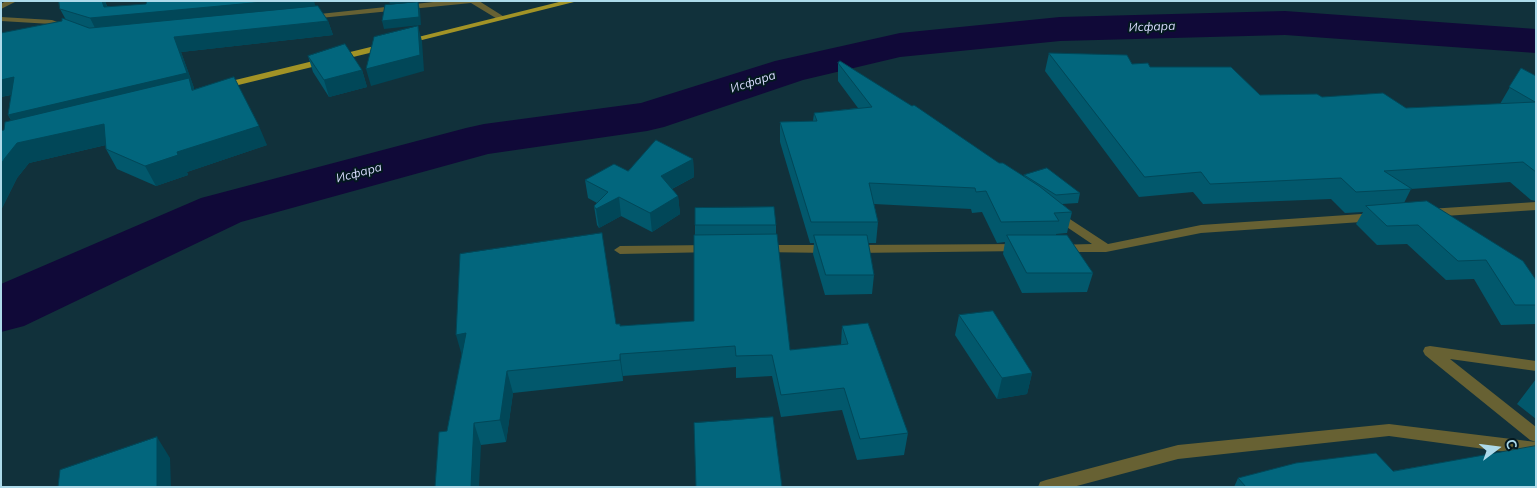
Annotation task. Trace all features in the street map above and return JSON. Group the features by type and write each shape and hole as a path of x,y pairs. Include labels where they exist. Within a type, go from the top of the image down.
{"main road":[{"path":"213,88 574,1"}],"street":[{"path":"1,7 13,1"},
{"path":"300,18 469,1"},
{"path":"473,1 502,18"},
{"path":"1,19 52,22 79,31"},
{"path":"1418,214 1536,206"},
{"path":"1049,209 1106,248"},
{"path":"749,249 1106,248 1201,229 1388,216"},
{"path":"620,250 719,249"},
{"path":"1536,366 1430,351 1536,436"},
{"path":"1046,487 1178,452 1389,430 1536,449"}],"building":[{"path":"59,1 102,1 104,7 146,4 147,1 274,1 90,18 60,9"},
{"path":"418,2 419,17 382,21 385,5"},
{"path":"318,6 328,21 174,37 187,73 8,115 14,77 1,80 1,33 62,21 62,18 89,28"},
{"path":"418,26 420,55 366,69 374,37"},
{"path":"345,44 362,70 324,80 308,56"},
{"path":"1049,53 1127,55 1132,64 1148,63 1150,67 1231,67 1260,95 1317,94 1322,97 1383,93 1406,108 1535,102 1509,87 1521,68 1536,76 1536,172 1523,162 1384,171 1412,189 1356,192 1341,178 1210,184 1201,172 1145,177"},
{"path":"840,61 912,106 914,105 999,163 1003,163 1039,186 1072,212 1054,213 1059,221 1001,222 986,191 976,192 975,188 869,183 878,222 811,222 780,122 817,121 814,113 872,107 838,63"},
{"path":"234,77 259,126 177,152 178,155 145,166 106,149 104,124 17,143 1,164 1,131 4,130 5,122 189,78 192,90"},
{"path":"656,140 693,159 661,176 678,196 650,213 619,197 596,209 594,206 608,192 585,180 614,164 628,171"},
{"path":"1047,168 1080,193 1056,195 1024,175"},
{"path":"1427,201 1523,261 1536,280 1536,305 1515,305 1486,260 1458,261 1418,225 1387,226 1366,206"},
{"path":"774,207 776,225 695,225 695,208"},
{"path":"602,233 616,324 620,324 620,326 694,321 694,235 777,234 790,350 848,344 842,326 868,323 908,433 860,439 844,388 781,395 772,355 736,356 735,346 620,354 620,360 507,371 500,420 474,423 471,487 435,487 439,432 447,431 466,333 456,335 460,254"},
{"path":"814,235 867,235 874,275 826,275"},
{"path":"1007,235 1067,235 1093,273 1027,273"},
{"path":"993,311 1032,373 1002,378 959,315"},
{"path":"773,417 782,487 696,487 694,423"},
{"path":"157,437 157,487 58,487 60,470"},
{"path":"1536,446 1536,487 1246,487 1238,478 1296,463 1376,453 1393,471"}],"waterway":[{"name":"Исфара","path":"1,310 221,210 484,139 647,117 790,70 900,45 1060,29 1285,23 1536,41"}]}
